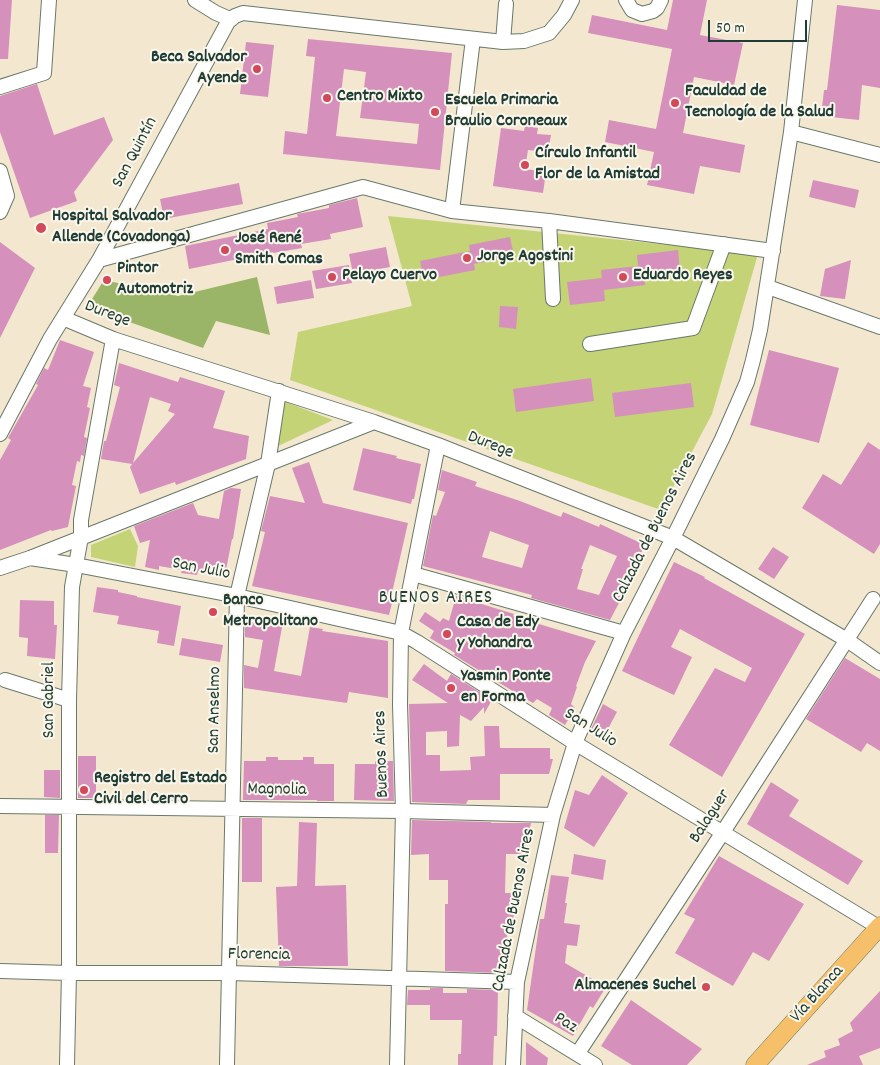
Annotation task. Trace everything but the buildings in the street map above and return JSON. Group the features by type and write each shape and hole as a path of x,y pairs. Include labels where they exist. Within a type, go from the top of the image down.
{"main road":[{"name":"Vía Blanca","path":"755,1065 880,927"}],"street":[{"path":"0,87 44,73 49,0"},
{"path":"195,0 230,20 244,13 503,42 524,41 549,33 564,16 572,0"},
{"path":"626,0 632,10 642,14 653,12 661,0"},
{"name":"Calzada de Buenos Aires","path":"514,1065 518,982 553,815 575,743 624,633 673,538 747,382 768,287 791,132 805,0"},
{"path":"503,42 506,4"},
{"name":"San Quintín","path":"0,434 63,318 99,260 230,20"},
{"path":"452,211 473,38"},
{"path":"791,132 880,155"},
{"path":"0,171 7,196 0,212"},
{"path":"99,260 362,187 452,211 549,221 773,251"},
{"path":"549,221 553,299"},
{"path":"590,344 693,328 724,244"},
{"path":"768,287 880,328"},
{"name":"Durege","path":"63,318 113,339 279,391 438,445 673,538 847,640 880,663"},
{"name":"San Gabriel","path":"67,1065 70,808 69,700 72,587 81,537 81,520 113,339"},
{"name":"San Anselmo","path":"227,1065 237,596 268,464 279,391"},
{"path":"0,568 30,558 374,422"},
{"name":"Buenos Aires","path":"397,1065 403,811 400,704 401,633 438,445"},
{"name":"San Julio","path":"30,558 237,596 401,633 575,743 880,927"},
{"path":"412,574 624,633"},
{"name":"Balaguer","path":"578,1053 873,599"},
{"path":"5,680 69,700"},
{"name":"Magnolia","path":"0,806 403,811 553,815"},
{"name":"Florencia","path":"0,971 230,974 518,982"},
{"name":"Paz","path":"515,1016 595,1065"}],"green space":[{"path":"388,216 758,254 712,414 661,510 290,380 298,332 412,306"},
{"path":"257,277 270,335 216,321 203,348 87,307 104,280 178,296"},
{"path":"283,401 333,420 274,448"},
{"path":"130,529 138,546 135,567 91,557 91,545"}],"place":[{"name":"Beca Salvador Ayende","path":"257,69"},
{"name":"Centro Mixto","path":"327,98"},
{"name":"Faculdad de Tecnología de la Salud","path":"675,103"},
{"name":"Escuela Primaria Braulio Coroneaux","path":"435,112"},
{"name":"Círculo Infantil Flor de la Amistad","path":"525,165"},
{"name":"Hospital Salvador Allende (Covadonga)","path":"41,228"},
{"name":"José René Smith Comas","path":"225,250"},
{"name":"Jorge Agostini","path":"467,258"},
{"name":"Pelayo Cuervo","path":"332,277"},
{"name":"Eduardo Reyes","path":"623,277"},
{"name":"Pintor Automotriz","path":"107,280"},
{"name":"Banco Metropolitano","path":"213,612"},
{"name":"Casa de Edy y Yohandra","path":"447,634"},
{"name":"Yasmin Ponte en Forma","path":"451,688"},
{"name":"Registro del Estado Civil del Cerro","path":"84,790"},
{"name":"Almacenes Suchel","path":"706,987"}],"district":[{"name":"BUENOS AIRES","path":"436,599"}]}
